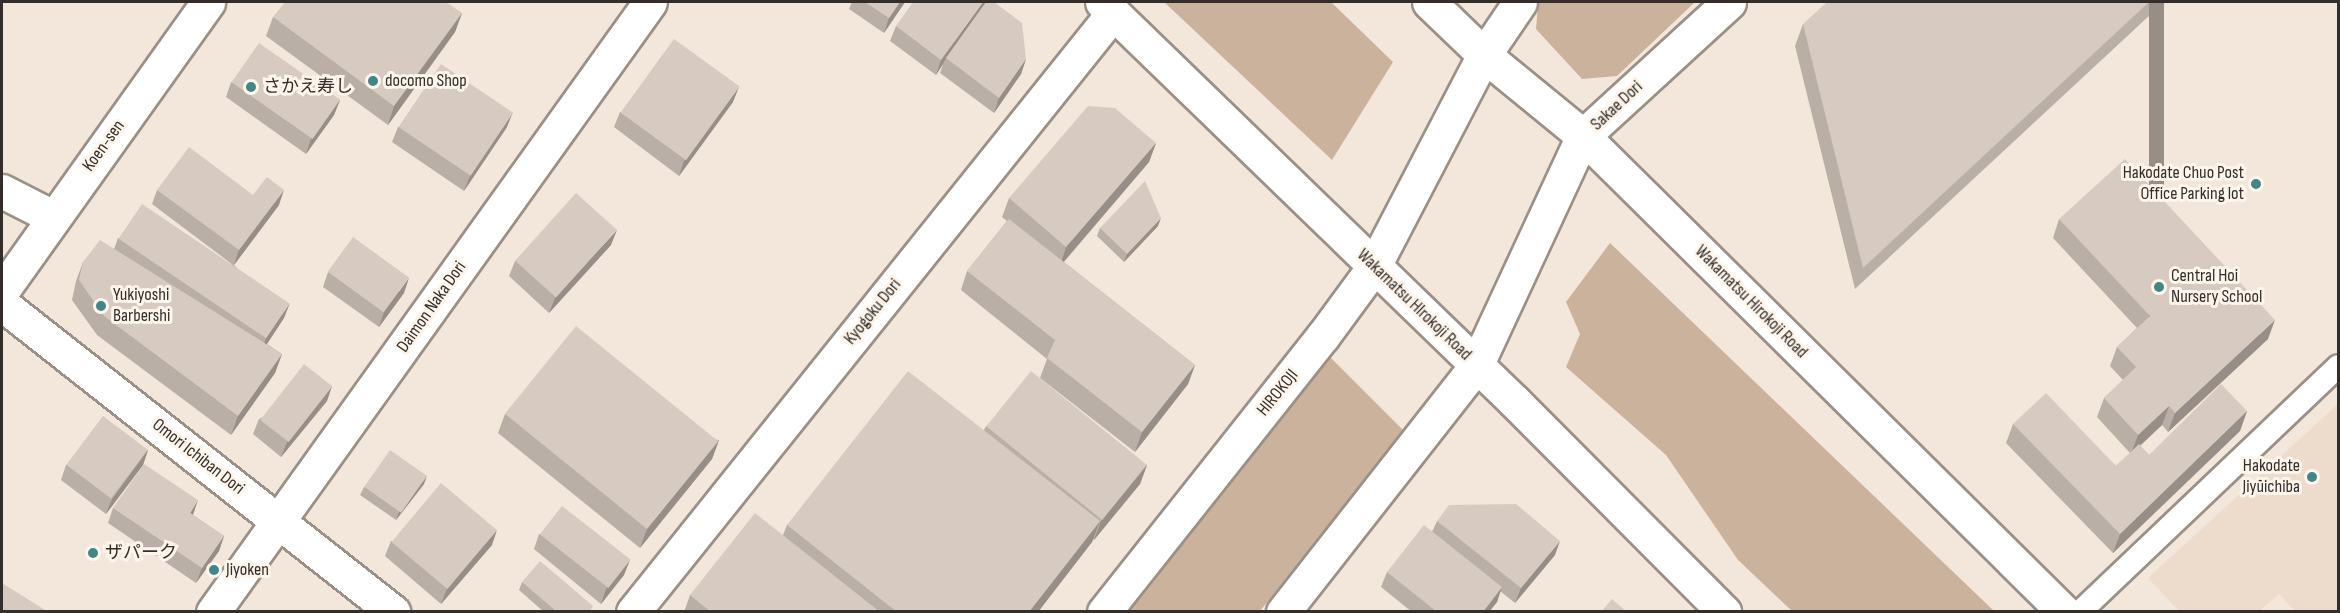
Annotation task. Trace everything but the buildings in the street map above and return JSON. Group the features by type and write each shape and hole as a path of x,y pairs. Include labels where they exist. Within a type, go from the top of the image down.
{"street":[{"name":"Koen-sen","path":"2,291 208,2"},
{"name":"Daimon Naka Dori","path":"213,612 650,2"},
{"name":"Wakamatsu Hirokoji Road","path":"1429,2 1484,55 1583,136 2064,612"},
{"path":"1484,55 1520,2"},
{"name":"Sakae Dori","path":"1476,366 1583,136 1729,2"},
{"name":"Wakamatsu HIrokoji Road","path":"1107,7 1331,223 1373,268 1476,366 1724,612"},
{"name":"Kyogoku Dori","path":"633,612 1107,7"},
{"name":"HIROKOJI","path":"1104,612 1323,336 1373,268 1484,55"},
{"path":"2,191 53,217"},
{"name":"Omori Ichiban Dori","path":"2,304 278,519 393,612"},
{"path":"1283,612 1476,366"}],"lane":[{"path":"2080,612 2338,366"}],"shaded area":[{"path":"1164,2 1331,2 1393,62 1332,160"},
{"path":"1541,2 1695,2 1617,76 1582,79 1536,29 1538,5"},
{"path":"1610,243 1994,611 1792,611 1738,560 1666,455 1566,367 1580,334 1566,302"},
{"path":"1329,356 1404,431 1260,611 1126,611"},
{"path":"2338,404 2338,611 2295,611 2279,594 2259,611 2179,611 2148,578"}],"place":[{"name":"docomo Shop","path":"373,81"},
{"name":"さかえ寿し","path":"251,87"},
{"name":"Hakodate Chuo Post Office Parking lot","path":"2256,184"},
{"name":"Central Hoi Nursery School","path":"2159,287"},
{"name":"Yukiyoshi Barbershi","path":"101,306"},
{"name":"Hakodate Jiyūichiba","path":"2312,477"},
{"name":"ザパーク","path":"93,553"},
{"name":"Jiyoken","path":"214,570"}]}
